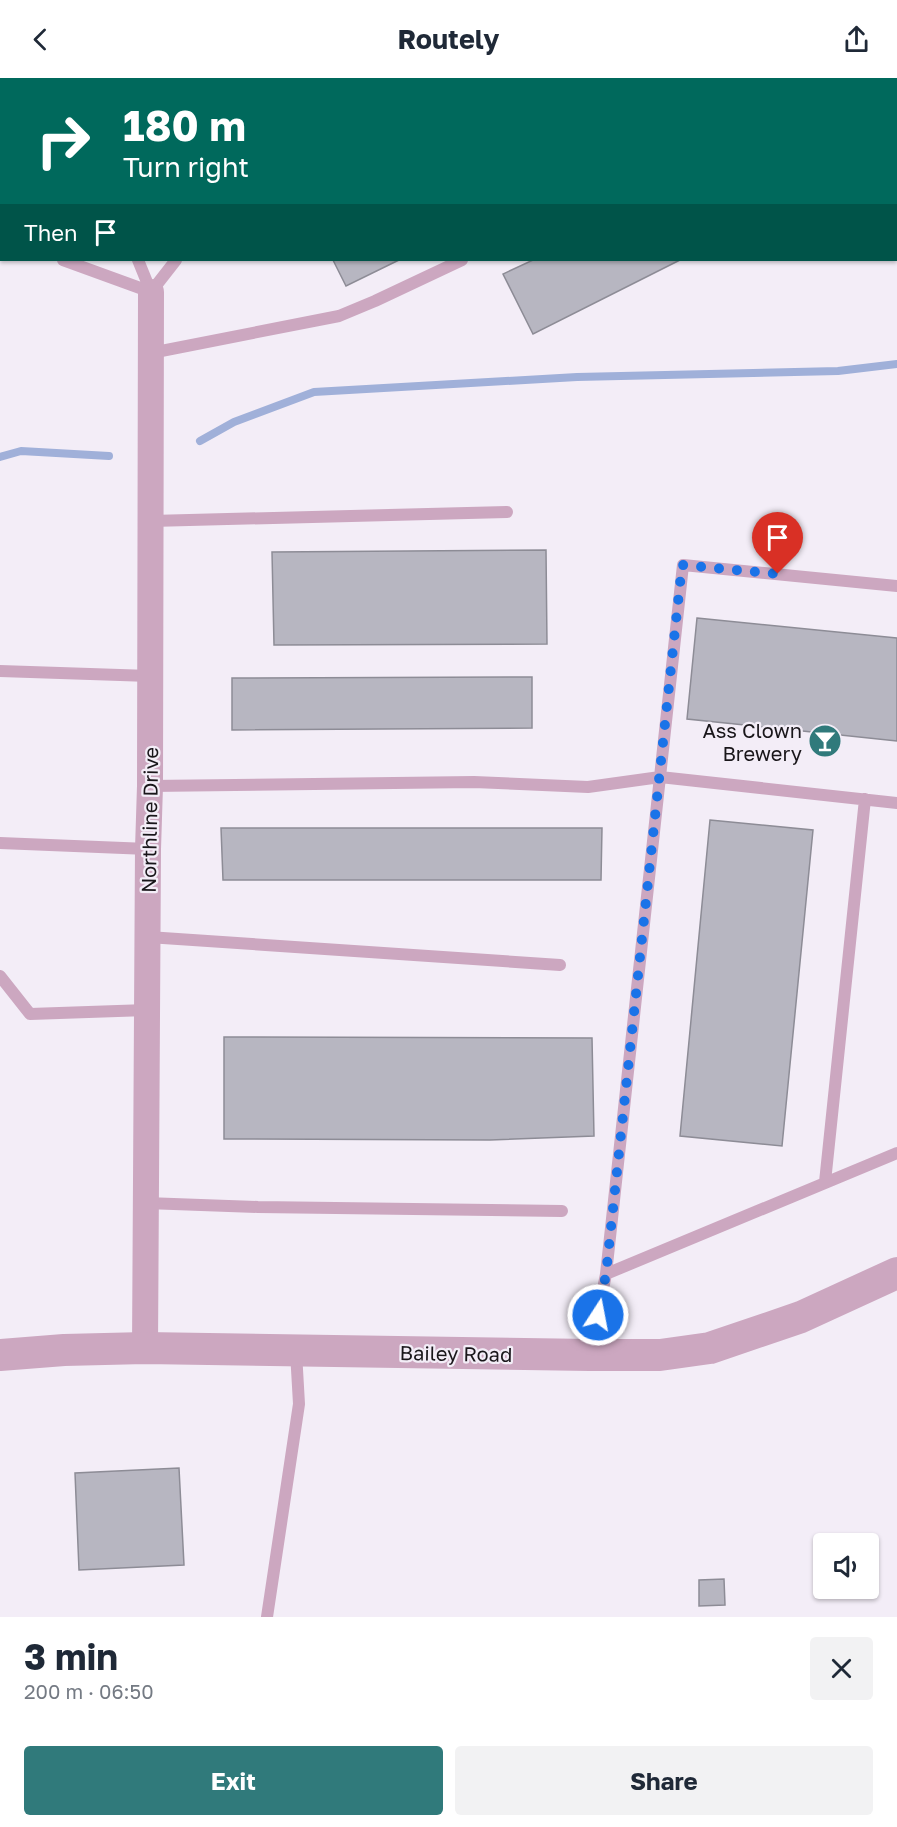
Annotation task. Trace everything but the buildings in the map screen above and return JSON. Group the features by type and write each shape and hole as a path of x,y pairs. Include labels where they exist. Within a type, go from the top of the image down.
{"street":[{"name":"Northline Drive","path":"145,1348 150,786 151,292"},
{"name":"Bailey Road","path":"0,1355 64,1350 145,1348 660,1355 710,1348 801,1317 897,1273"}],"lane":[{"path":"66,261 151,292"},
{"path":"138,261 151,292"},
{"path":"151,292 175,261"},
{"path":"151,353 339,316 460,261"},
{"path":"151,521 507,512"},
{"path":"590,1355 606,1274 682,565 897,586"},
{"path":"0,671 150,676"},
{"path":"150,786 474,782 588,787 660,777 897,803"},
{"path":"825,1182 865,799"},
{"path":"0,843 148,849"},
{"path":"148,937 560,965"},
{"path":"0,976 30,1014 147,1010"},
{"path":"606,1274 897,1153"},
{"path":"146,1203 258,1208 562,1211"},
{"path":"267,1617 299,1404 296,1351"}],"waterway":[{"path":"200,441 234,422 314,392 577,377 838,371 897,364"},
{"path":"0,457 21,451 109,456"}],"place":[{"name":"Ass Clown Brewery","path":"825,741"}],"route":[{"path":"598,1315 606,1274 682,565 778,574"}]}
